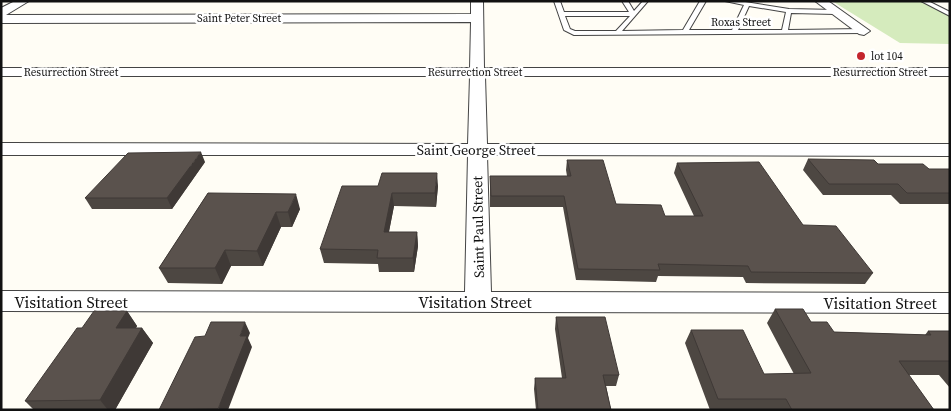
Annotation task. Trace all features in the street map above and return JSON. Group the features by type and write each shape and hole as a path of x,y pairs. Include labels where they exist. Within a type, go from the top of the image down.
{"street":[{"path":"1,13 24,1"},
{"path":"820,1 864,31"},
{"name":"Saint Peter Street","path":"1,19 477,10"},
{"name":"Saint Paul Street","path":"477,10 478,302"},
{"name":"Resurrection Street","path":"1,72 950,72"},
{"name":"Saint George Street","path":"1,150 950,150"},
{"name":"Visitation Street","path":"1,302 950,303"}],"lane":[{"path":"557,1 562,14 633,14"},
{"path":"625,1 633,14"},
{"path":"618,32 646,1"},
{"path":"685,32 703,1"},
{"path":"727,1 788,11 836,12"},
{"path":"923,1 950,14"},
{"path":"734,32 747,4"},
{"path":"785,32 788,11"},
{"name":"Roxas Street","path":"562,14 570,32 864,31"}],"green space":[{"path":"832,1 921,1 950,15 950,44 900,43"}],"building":[{"path":"201,152 167,198 85,198 128,153"},
{"path":"808,159 874,160 878,164 923,164 929,169 950,169 950,193 907,193 898,184 829,184"},
{"path":"567,160 603,160 616,204 661,205 665,216 703,216 677,163 759,162 803,225 836,226 873,273 751,272 748,266 658,264 660,270 578,269 564,196 491,196 490,176 571,176"},
{"path":"382,173 437,173 435,193 392,193 384,232 417,232 413,258 377,258 378,250 320,249 342,186 378,186"},
{"path":"208,193 296,194 288,212 276,212 257,251 225,250 215,268 159,268"},
{"path":"775,309 803,309 811,322 827,322 834,332 931,335 928,331 950,331 950,361 899,361 934,410 792,410 786,399 718,399 691,330 743,330 764,374 811,373"},
{"path":"94,311 127,311 116,328 142,328 100,400 25,401 77,328 82,328"},
{"path":"556,317 605,317 619,375 603,375 611,410 538,410 535,378 566,378"},
{"path":"211,322 245,322 240,336 247,336 218,409 159,410 195,337 205,336"}],"place":[{"name":"lot 104","path":"861,56"}]}
